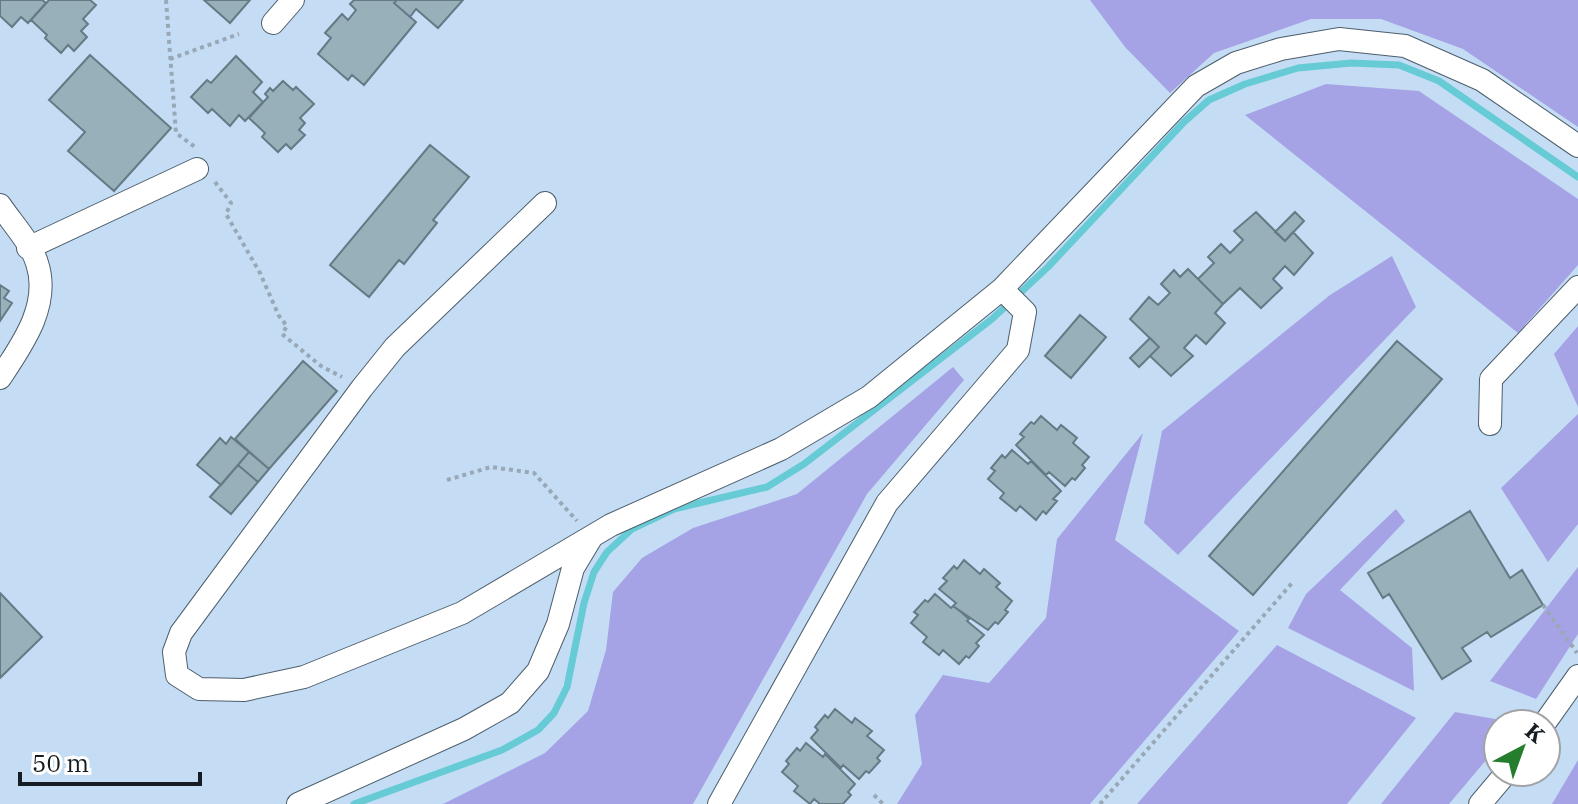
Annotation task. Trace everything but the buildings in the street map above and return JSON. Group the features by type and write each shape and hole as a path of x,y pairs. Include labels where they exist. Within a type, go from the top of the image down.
{"street":[{"path":"273,23 293,0"},
{"path":"545,203 395,347 362,388 181,633 174,652 177,675 199,689 229,690 244,690 304,677 462,613 611,525 781,449 869,397 1005,292 1196,86 1236,63 1281,49 1339,39 1405,46 1482,80 1578,146"},
{"path":"28,248 197,169"},
{"path":"0,205 37,263 42,298 23,344 0,378"},
{"path":"1490,424 1491,379 1578,287"},
{"path":"719,804 887,503 1018,350 1025,312 1005,292"},
{"path":"298,804 464,729 510,703 538,671 558,624 573,568 591,537"},
{"path":"1555,708 1578,676"},
{"path":"1480,804 1494,788"}],"path":[{"path":"165,1 176,133 207,156 197,169 216,183 231,203 226,214 287,326 282,334 321,366 362,388"},
{"path":"170,59 239,34"},
{"path":"447,480 491,467 534,473 591,537"},
{"path":"1100,804 1292,583"},
{"path":"1543,605 1578,655"},
{"path":"874,795 883,804"}],"shaded area":[{"path":"0,0 1578,0 1578,804 0,804"},
{"path":"1090,0 1578,0 1578,127 1463,49 1381,19 1311,19 1214,53 1170,93 1125,47"},
{"path":"1326,84 1419,91 1578,199 1578,265 1518,333 1245,115"},
{"path":"1392,256 1416,307 1178,555 1144,523 1162,431 1330,295"},
{"path":"1578,326 1578,407 1554,354"},
{"path":"953,367 964,380 867,494 693,804 443,804 545,753 588,711 606,650 613,592 642,558 693,528 797,494"},
{"path":"1578,414 1578,524 1548,562 1501,488"},
{"path":"1143,433 1115,540 1239,631 1090,804 897,804 922,764 915,715 943,675 989,683 1046,618 1057,539"},
{"path":"1396,509 1405,521 1340,590 1412,648 1414,691 1288,628 1306,594"},
{"path":"1578,567 1578,634 1536,699 1490,681"},
{"path":"1277,645 1416,718 1347,804 1137,804"},
{"path":"1455,712 1482,717 1482,765 1449,804 1381,804"},
{"path":"1578,760 1578,804 1552,804"}],"waterway":[{"path":"354,804 502,750 538,730 554,713 567,687 584,603 594,572 607,552 632,529 674,509 767,487 804,464 992,319 1048,267 1184,122 1209,100 1245,84 1298,68 1351,63 1399,65 1439,81 1578,177"}]}
